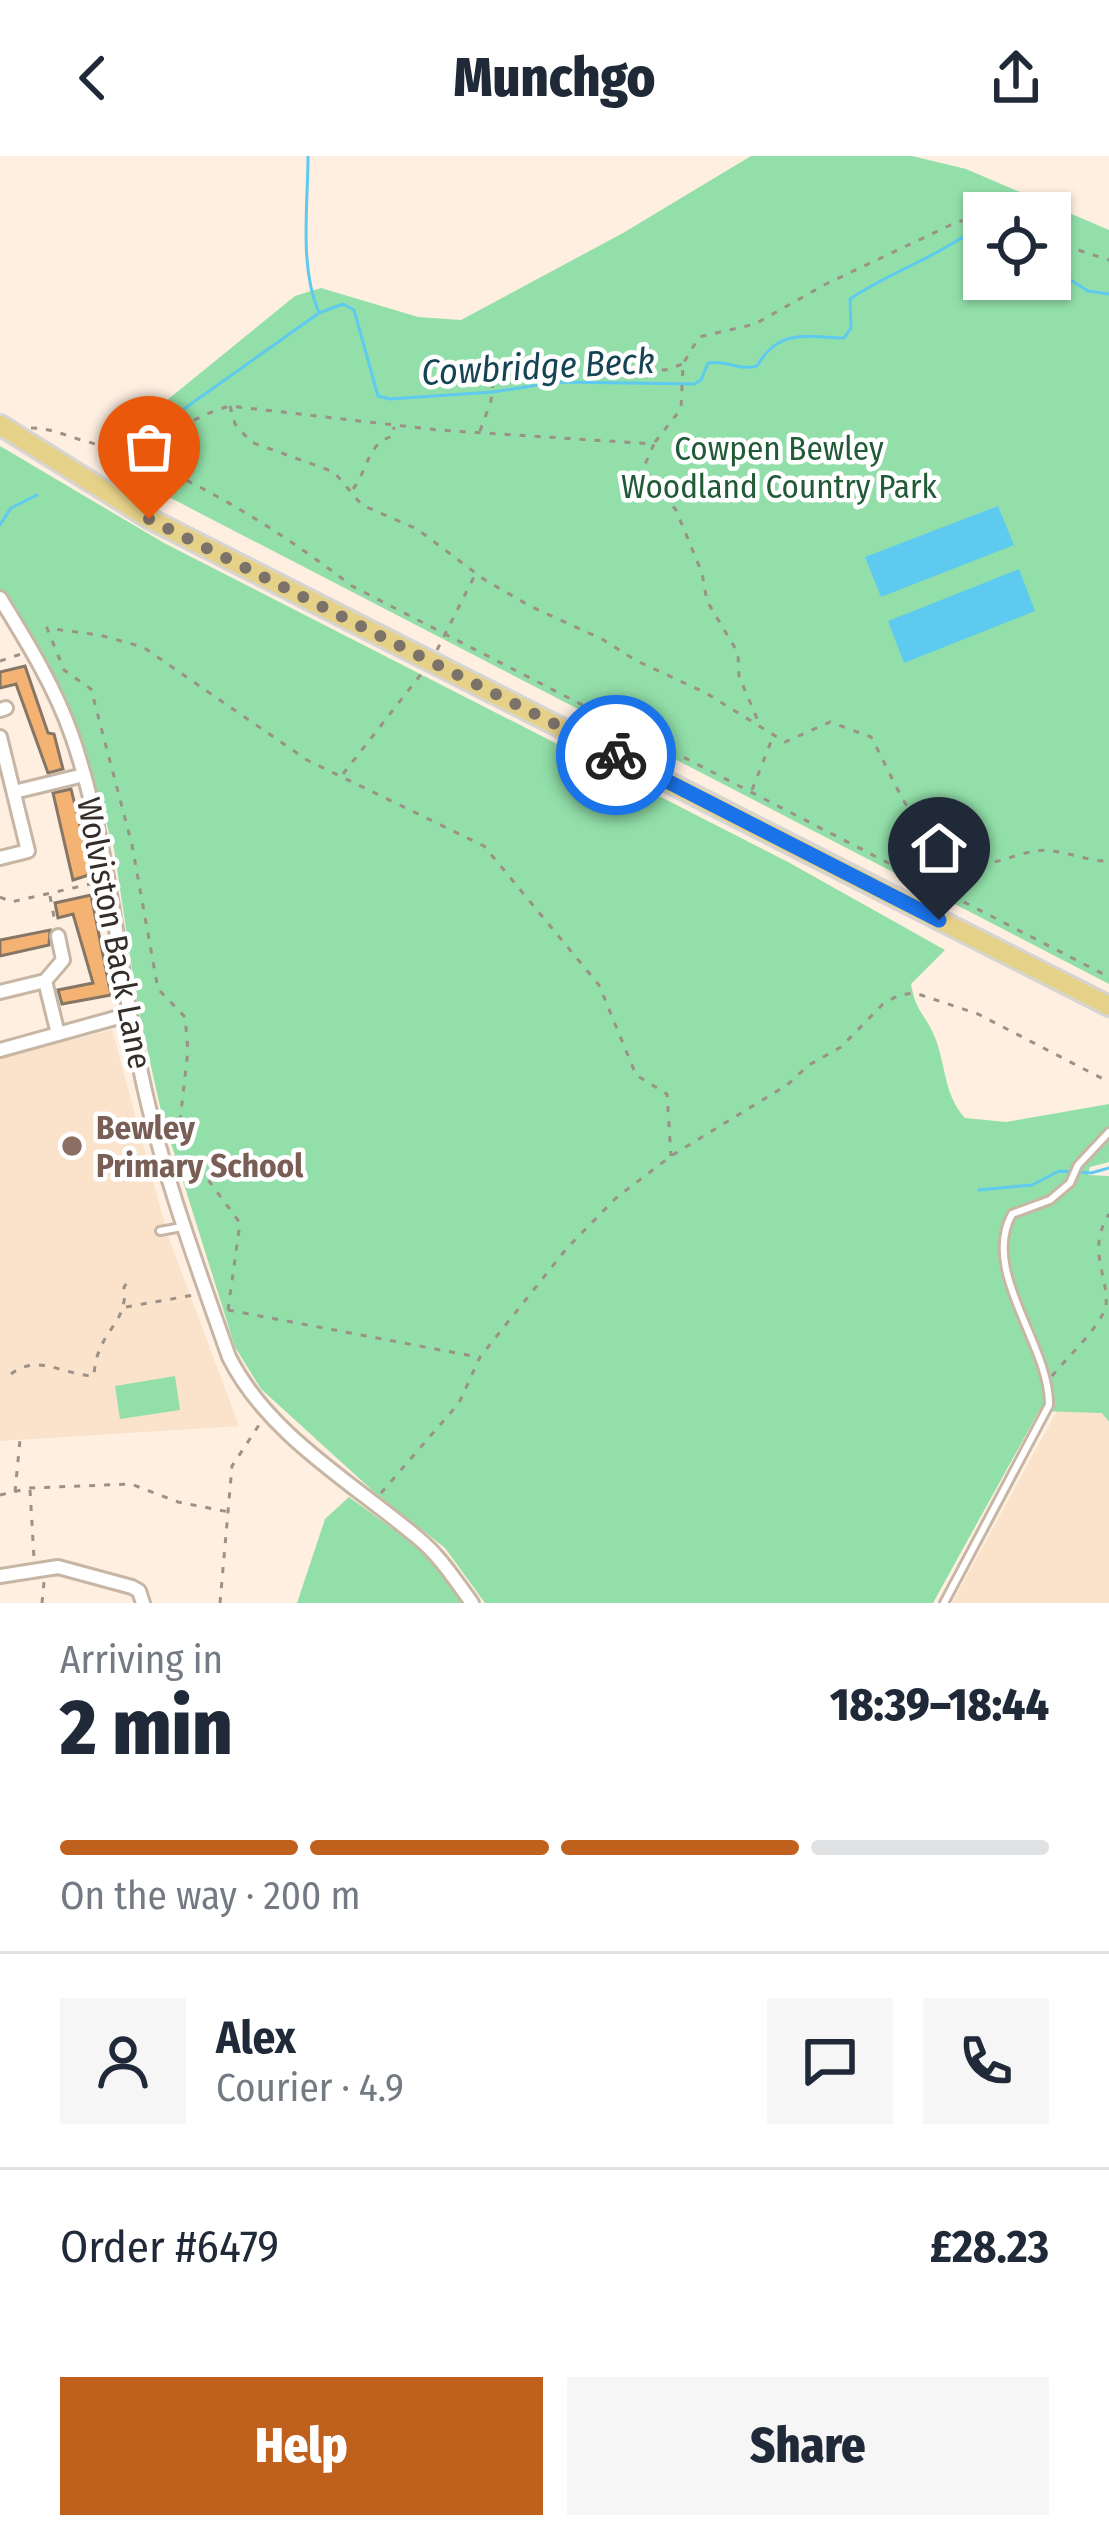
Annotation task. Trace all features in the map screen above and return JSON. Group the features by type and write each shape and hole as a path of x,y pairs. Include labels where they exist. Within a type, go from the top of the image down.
{"main road":[{"path":"3,427 149,519 1109,1006"}],"street":[{"name":"Wolviston Back Lane","path":"0,598 60,704 84,775 109,880 153,1123 207,1293 222,1314 243,1385 267,1413 420,1539 472,1603"},
{"path":"0,736 28,851 0,858"},
{"path":"14,792 84,775"},
{"path":"0,992 45,981 63,960 58,936"},
{"path":"45,981 58,1034"},
{"path":"0,1050 130,1014"},
{"path":"0,1576 58,1567 132,1587 143,1603"}],"lane":[{"path":"944,1603 1049,1405 1001,1241 1012,1214 1050,1200 1070,1183 1078,1165 1109,1132"},
{"path":"160,1231 185,1227"}],"path":[{"path":"758,723 739,676 738,653 707,601 702,573 676,510 644,469 653,444 681,409 683,364 699,338 755,324 826,284 963,221"},
{"path":"1071,248 1109,260"},
{"path":"479,433 491,401 492,381 572,365 665,370 683,364"},
{"path":"125,454 150,446 204,413 230,406 479,433 653,444"},
{"path":"230,406 235,424 251,442 334,472 362,505 417,529 530,606 758,723 773,737 785,742 830,722 872,737 926,837 940,853 957,862 993,863 1040,850 1091,862 1109,861"},
{"path":"351,491 361,479 370,452 383,438 393,436 394,425"},
{"path":"3,427 53,430 125,454 211,494 292,541 352,586 1109,977"},
{"path":"342,776 448,635 476,573"},
{"path":"480,1358 222,1314 240,1223 178,1138 188,1050 185,1017 158,989 132,845 91,689 64,670 47,628 143,647 307,760 484,846 599,985 636,1075 667,1094 671,1156"},
{"path":"0,661 32,651"},
{"path":"752,790 773,737"},
{"path":"0,897 11,902 109,880"},
{"path":"49,892 58,936"},
{"path":"372,1504 459,1402 480,1358 567,1248 616,1198 671,1156 841,1047 883,1004 915,993 978,1014 1109,1082"},
{"path":"1046,1383 1104,1311 1107,1288 1099,1235 1109,1214"},
{"path":"11,1374 24,1364 35,1363 63,1373 94,1376 99,1345 105,1332 118,1322 124,1287 130,1280"},
{"path":"124,1307 207,1293"},
{"path":"1104,1311 1109,1317"},
{"path":"220,1603 232,1466 267,1413"},
{"path":"15,1492 20,1441"},
{"path":"0,1495 30,1488 131,1484 178,1502 229,1512"},
{"path":"30,1488 42,1603"}],"shaded area":[{"name":"Bewley Primary School","path":"112,1030 168,1236 239,1426 0,1441 0,1057"},
{"path":"1058,1409 1103,1413 1109,1422 1109,1603 952,1603"}],"green space":[{"name":"Cowpen Bewley Woodland Country Park","path":"751,156 912,156 966,169 1020,192 963,192 963,300 1071,300 1071,214 1109,230 1109,984 109,466 118,440 295,296 321,288 418,317 461,320 623,233"},
{"path":"0,446 164,543 788,862 945,950 911,984 935,1038 952,1097 965,1118 1006,1122 1109,1104 1109,1162 1090,1167 1088,1175 1109,1176 1109,1422 1102,1413 1039,1411 933,1603 485,1603 445,1548 373,1491 261,1389 235,1347 161,1111 138,1008 114,849 79,731 38,647 0,590"},
{"path":"175,1376 180,1410 120,1419 115,1386"},
{"path":"349,1497 426,1553 462,1603 297,1603 325,1519"}],"water":[{"path":"998,506 1014,545 881,597 865,557"},
{"path":"1019,569 1035,611 904,663 888,621"}],"building":[{"path":"25,666 48,733 54,734 63,769 48,773 16,684 0,688 0,672"},
{"path":"71,789 92,874 73,880 53,793"},
{"path":"91,895 111,995 62,1004 58,990 93,983 73,914 58,918 55,903"},
{"path":"50,930 49,945 0,956 0,940"}],"waterway":[{"name":"Cowbridge Beck","path":"308,156 306,236 309,276 319,313 343,304 354,310 378,396 390,399 557,382 694,384 701,380 708,363 757,366 784,340 844,338 851,328 850,299 963,239"},
{"name":"Cowbridge Beck","path":"1071,280 1088,291 1109,294"},
{"path":"126,450 319,313"},
{"path":"0,525 11,508 37,495"},
{"path":"979,1190 1032,1185 1059,1171 1091,1173 1109,1168"}],"way so far":[{"path":"149,519 616,755"}],"place":[{"name":"Bewley Primary School","path":"72,1146"}],"route":[{"path":"616,755 939,920"}]}
